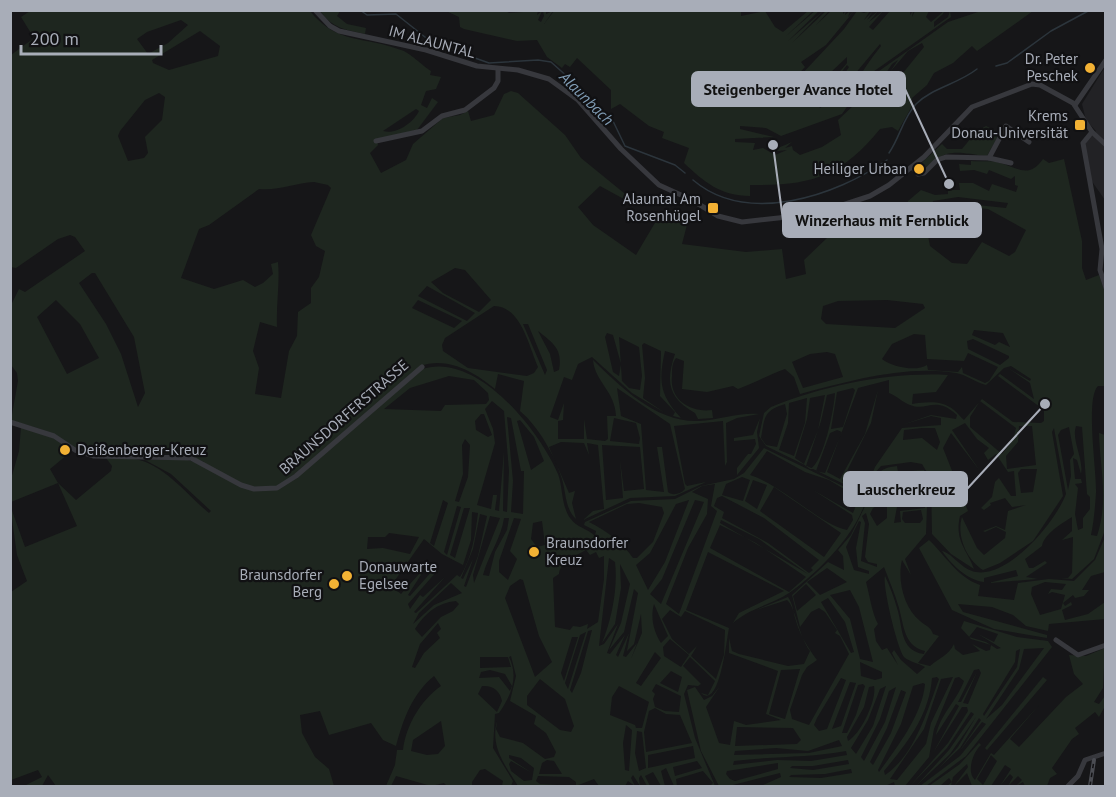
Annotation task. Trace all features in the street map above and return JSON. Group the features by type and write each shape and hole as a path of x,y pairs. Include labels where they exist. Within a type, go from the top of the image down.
{"street":[{"name":"IM ALAUNTAL","path":"315,10 339,31 426,50 477,66 518,70 549,80 578,100 621,149 658,185 731,220 788,219 831,211 877,192 912,167 940,142 965,112 1002,93 1036,84 1075,105"},
{"path":"1106,60 1075,105 1092,132 1106,145"},
{"path":"376,141 422,131 442,116 465,110 494,87 498,81 498,69"},
{"path":"989,158 1006,126 1029,142"},
{"path":"1092,132 1083,143 1102,249 1100,270 1106,288"},
{"path":"912,167 921,174 937,160 946,157 989,158 1011,163"},
{"name":"BRAUNSDORFERSTRASSE","path":"10,422 54,436 86,454 191,458 241,485 254,489 277,488 296,476 422,367"},
{"path":"1056,640 1078,655 1106,645"},
{"path":"1068,786 1078,776 1085,760 1106,753"}],"shaded area":[{"path":"505,10 509,13 538,11 537,15 542,11 538,20 541,22 544,16 543,11 546,11 546,14 553,11 544,24 554,11 741,10 741,16 765,11 775,27 783,32 808,11 813,11 786,36 815,11 819,11 788,41 823,11 792,43 826,11 829,11 816,25 831,11 843,11 843,14 846,11 845,15 850,11 848,17 854,11 826,45 801,62 805,67 793,80 753,103 754,105 787,90 844,29 857,11 864,13 870,11 864,20 873,11 867,20 878,11 869,22 883,11 869,27 873,30 890,11 910,11 910,15 913,11 912,17 915,11 929,11 926,17 931,22 944,11 934,22 934,27 948,17 950,11 951,17 870,74 842,114 781,136 766,128 740,126 740,129 774,137 735,139 735,142 755,143 753,150 763,148 775,155 787,150 777,151 778,148 792,142 785,148 792,146 793,150 800,155 822,147 841,135 838,120 855,104 872,76 948,22 981,11 1033,11 977,51 972,46 953,63 934,73 927,85 912,98 912,106 898,131 892,127 880,129 852,158 823,175 790,183 750,185 750,196 730,194 714,187 684,163 689,148 662,138 664,132 649,126 620,104 611,109 611,90 577,58 570,67 565,64 562,68 547,57 537,40 517,41 464,29 460,27 459,17 446,11","holes":["922,43 924,47 894,84 880,88 874,98 870,97 892,64 898,60 890,72 908,51","880,44 881,46 862,72 854,90 851,89 854,75","847,57 847,63 815,101 830,73","847,65 849,67 829,97 830,101 820,108 817,103"]},
{"path":"30,11 310,11 320,22 341,35 404,51 431,71 430,75 441,77 436,89 426,91 421,105 427,108 432,98 438,102 417,130 377,139 378,145 370,153 381,173 406,160 413,144 443,118 468,111 471,121 494,115 504,94 511,91 518,93 565,135 581,158 635,202 633,204 600,186 578,207 593,225 636,255 659,216 688,221 682,244 746,252 782,249 786,279 806,274 804,260 851,215 855,230 902,220 908,201 921,190 935,195 948,194 948,190 960,190 959,183 973,183 989,191 992,184 1016,192 1018,186 1015,185 1015,176 1011,179 989,170 987,174 974,170 960,171 959,164 971,165 971,161 993,162 1028,170 1033,169 1043,159 1049,163 1064,159 1082,241 1082,268 1086,280 1099,275 1105,292 1105,386 1098,386 1092,405 1096,493 1091,535 1097,536 1103,510 1099,433 1105,435 1105,530 1094,559 1072,579 1061,578 1068,578 1072,573 1073,537 1062,540 1072,531 1072,517 1054,529 1046,537 1042,546 1025,559 1029,568 1045,561 1047,563 1026,577 1038,579 988,583 1018,576 1016,570 984,578 984,582 978,581 960,571 942,551 971,571 989,571 1003,566 1016,557 1030,545 1042,532 1066,494 1054,428 1052,432 1063,496 1033,541 1000,563 983,570 972,560 964,547 960,532 962,517 977,548 984,555 1005,538 1006,532 996,527 983,531 996,526 1005,530 1008,511 1026,505 1012,507 1005,498 990,503 991,505 984,510 981,508 992,497 995,482 999,478 1011,496 1016,496 1014,471 1008,472 996,454 988,460 984,453 989,448 977,439 965,423 952,430 980,471 951,433 943,448 968,511 960,516 959,532 962,545 974,569 951,554 932,534 931,479 922,464 911,462 881,466 873,475 870,487 857,489 867,487 875,467 902,428 941,425 941,418 931,416 902,425 931,415 956,419 957,415 949,409 937,405 916,407 907,404 889,393 889,380 858,388 842,432 837,430 830,433 816,470 811,468 824,446 835,393 827,395 821,421 818,430 806,466 766,446 759,436 764,413 771,407 813,392 880,378 948,375 936,392 913,394 912,404 939,403 954,410 964,420 979,402 970,417 970,427 1002,454 1013,440 1016,428 980,401 982,399 1013,422 1041,423 1044,421 1044,410 998,376 1000,374 1034,399 1030,383 1008,368 1030,381 1031,379 1011,366 1004,368 986,385 956,373 916,371 877,376 800,394 794,377 785,369 738,389 733,386 707,392 682,389 684,361 676,358 672,366 672,384 678,398 689,407 712,410 713,418 698,419 695,413 680,402 672,389 670,373 675,354 665,351 661,380 665,395 681,418 673,416 675,412 660,396 661,351 644,343 642,345 645,378 643,398 665,413 632,393 592,357 578,364 572,380 564,377 550,417 558,420 564,403 563,420 558,421 558,439 584,439 584,419 587,439 605,441 608,439 607,416 616,416 615,407 597,375 593,360 641,402 669,416 684,420 699,421 759,414 737,418 726,423 727,462 725,466 723,421 674,426 685,484 687,486 706,482 675,496 630,498 583,520 593,511 604,509 598,445 587,443 589,455 584,443 561,442 549,447 554,459 540,433 520,411 524,381 498,374 495,389 460,367 430,363 420,366 422,369 443,367 464,372 484,383 503,398 521,417 549,456 560,479 565,507 570,518 595,536 596,531 584,525 585,522 631,501 675,499 701,486 734,479 744,473 764,448 853,491 867,493 864,507 857,521 825,562 789,593 733,623 739,613 784,591 708,552 686,610 729,628 724,657 718,682 713,692 708,696 701,693 708,695 715,681 690,657 683,666 701,684 688,685 684,694 695,738 715,786 710,786 713,783 703,771 676,779 677,786 674,786 666,768 661,771 665,786 661,786 653,772 645,776 650,786 647,786 641,775 640,786 633,775 631,778 635,786 628,781 625,786 599,786 594,779 576,786 576,782 569,777 538,776 536,781 540,784 575,786 518,786 497,747 495,730 497,721 496,729 500,737 523,743 545,759 554,757 556,752 546,733 534,724 536,716 510,701 516,676 511,656 509,657 513,672 512,686 510,693 503,707 499,713 495,714 493,748 513,781 511,786 502,786 503,781 485,769 480,770 472,786 447,786 444,783 431,786 396,776 391,786 386,786 395,765 397,750 403,750 411,722 427,698 441,686 434,676 426,683 409,708 396,746 383,740 371,723 329,735 320,711 300,715 302,733 315,757 329,769 334,786 56,786 48,775 42,786 24,786 42,777 38,770 11,780 11,592 27,581 17,555 10,505 25,547 77,526 58,483 76,500 111,471 112,466 106,458 121,458 135,459 156,467 175,481 209,513 211,511 171,474 145,460 185,459 203,465 204,462 193,457 166,454 91,454 55,435 11,420 18,381 17,373 11,365 11,305 19,289 25,292 85,251 75,237 70,235 58,239 16,268 11,267 11,55 34,38 21,17","holes":["181,20 188,25 168,43 148,54 137,39 147,32","200,31 220,46 218,56 169,70 153,63 152,60","159,93 165,97 162,120 145,137 148,153 144,158 128,161 118,136 145,100","416,109 419,111 399,130 383,131","314,182 328,185 331,188 311,235 316,246 325,251 319,277 311,288 311,303 298,312 297,336 289,351 281,398 255,394 259,368 253,351 260,322 277,327 278,262 271,264 273,274 255,287 243,280 214,289 181,278 199,229 209,225 259,189","958,197 1008,203 1006,208 958,203 932,205 933,201","938,207 988,209 1026,230 1015,252 1009,256 982,242 967,264 952,263 930,246 927,231 932,210","455,268 465,270 491,300 479,312 443,293 431,282","95,273 134,337 145,393 138,407 121,354 106,324 79,283","427,286 475,313 467,321 418,296","56,300 80,324 99,358 67,374 37,317","418,300 462,321 454,328 412,308","887,300 923,304 925,308 895,328 826,324 821,319 823,306 838,301","494,306 503,308 511,313 523,329 538,367 534,373 527,376 468,368 443,351 442,345 445,338","523,324 528,324 547,370 545,375","974,330 1003,333 1010,347 999,342 995,345 972,335","538,331 556,347 560,357 559,370 554,372 550,354","607,333 613,335 621,363 619,337 639,347 642,376 640,390 629,388 622,381 621,365 619,376 613,372 605,337","914,334 925,335 927,359 964,361 968,353 998,367 989,381 985,383 963,373 962,367 958,372 928,370 927,365 917,368 898,366 882,359 892,344","973,339 1009,356 1009,358 1000,365 968,349 967,341","827,352 835,354 843,377 803,388 792,362 810,354","449,376 474,380 488,393 489,400 486,404 445,405 441,411 384,409 410,388","617,388 670,424 685,489 681,492 674,494 668,492 662,447 657,447 664,492 646,490 641,424 621,416","853,388 855,390 843,427 831,429 837,392","825,395 818,430 804,464 795,458 807,419 810,398","807,398 805,423 794,456 779,450 788,423 789,403","492,401 504,411 509,471 507,512 503,511 504,451 499,511 495,510 497,495 493,495 491,509 477,505 495,443 493,429 485,409","785,404 787,414 777,447 766,445 761,438 769,412","481,414 484,414 492,435 488,437 476,430 475,421","507,417 511,418 521,471 524,471 523,514 511,512 513,481","614,418 636,423 640,438 639,444 610,441","520,420 534,437 544,461 531,470 517,421","1019,426 1032,426 1036,465 1007,469 1006,456 1018,442","1076,426 1082,427 1087,494 1090,497 1090,509 1083,518 1083,528 1078,530 1075,514 1078,488 1075,484 1082,483 1081,479 1075,479 1073,458 1077,460 1081,474 1075,437","1069,427 1074,454 1070,460 1071,476 1068,490 1058,435 1061,430","935,428 940,442 937,450 922,438 903,440 904,430","465,439 470,445 468,477 459,502 455,501 463,474 462,445","602,445 640,447 644,489 624,491 620,460 623,498 606,500","767,451 805,472 829,480 859,498 853,513 813,490 852,515 853,520 847,530 825,521 763,480 750,475","1021,469 1037,469 1033,492 1021,493 1018,473","742,477 750,480 743,501 722,495 726,484","753,480 767,485 757,509 745,501","715,484 711,506 717,511 679,614 666,604 688,548 707,514 708,499 692,492 702,486","774,487 841,533 824,557 760,511","722,496 764,518 819,560 809,573 768,543 722,518 724,512 714,506 717,498","443,500 448,503 434,546 430,543","689,500 665,562 648,590 636,565 650,553 676,504","695,500 704,502 661,604 650,594 662,579","639,503 662,507 664,513 653,542 637,558 633,558 614,537 589,522 627,504","457,506 461,507 447,555 444,552","464,508 470,508 455,558 450,555","472,512 478,513 470,554 460,577 457,575 416,613 414,612 445,577 423,597 420,595 410,609 408,604 437,571 434,569 410,596 408,595 428,564 401,594 391,586 424,539 442,554 463,565 471,540","480,514 487,516 478,556 466,587 464,586 473,559 463,579 461,578 473,549","490,516 500,518 474,583 473,575","504,518 509,518 507,530 495,552 489,576 483,575 501,532","514,518 521,519 510,551 517,559 508,580 499,572 499,561","721,520 759,539 808,574 765,549 806,577 789,592 710,548 720,525 745,538 720,523","542,521 545,545 537,547 531,539 533,523","389,533 419,537 410,554 383,548 367,549 368,537 385,537","586,550 590,555 596,552 599,558 604,556 604,579 598,622 587,629 588,624 580,627 573,626 570,630 555,627 553,578 559,574 565,562","609,558 615,562 615,592 609,623 602,643 615,624 621,588 620,564 630,584 621,623 609,650 624,632 634,589 638,593 627,651 634,644 641,614 642,633 631,659 637,643 626,657 623,656 629,633 618,657 616,655 625,635 610,654 607,653 618,624 604,644 599,646","520,579 523,580 539,636 552,662 535,677 505,598 510,586","451,583 462,593 434,605 413,624 419,613","456,601 459,604 453,611 441,617 422,637 415,629 427,614 443,604","654,604 668,636 661,643 655,630 652,614","670,610 681,617 685,611 725,630 724,655 716,679 691,656 697,646 689,654 672,639 662,619","438,623 441,629 437,633 440,638 424,653 415,668 412,667 420,644","592,630 581,673 572,693 570,690 588,631","586,632 568,689 565,683 580,635","572,637 578,637 564,681 561,673","670,639 689,655 681,667 664,656 663,647","655,652 661,658 641,686 636,683","480,657 508,657 511,667 480,668","490,670 505,674 512,686 510,691 499,677 479,678 481,672","671,671 682,677 678,692 660,683","540,679 565,699 574,726 571,732 560,730 527,705 527,696","656,684 681,696 679,712 665,711 655,707 653,699 655,694 652,691","482,686 493,688 498,692 502,701 497,712 478,694","619,686 649,702 642,728 636,728 635,725 610,715 612,697","655,708 666,714 680,715 692,743 646,752 644,732 649,711","441,721 445,746 438,754 427,755 411,751 413,740","626,725 632,730 629,771 625,770 623,743","637,731 642,732 646,768 639,771 635,753","693,746 695,758 648,768 648,755","509,755 521,758 534,768 532,780 524,781 511,771 509,764 511,761 532,773 509,758","547,760 554,761 562,774 539,774 542,763","697,761 702,768 675,776 673,767"]},
{"path":"320,11 340,11 337,16 347,24 366,28 365,34 335,25"},
{"path":"1105,67 1105,200 1091,180 1085,146 1086,140 1096,131 1086,120 1082,104"},
{"path":"986,126 996,131 998,136 987,156 952,153 938,158 922,171 916,168 942,144 947,149 962,149 976,132"},
{"path":"878,390 871,423 842,481 850,487 818,471 825,473 840,437 827,472 840,479 865,434"},
{"path":"760,418 757,432 759,448 737,475 737,468 748,454 751,454 756,444 755,439 734,441 734,438 753,435"},
{"path":"21,427 53,438 73,450 50,469 58,483 11,502 11,479 19,451"},
{"path":"557,466 569,493 575,491 572,503 576,519 568,505"},
{"path":"897,466 898,472 924,470 928,480 926,534 905,559 911,575 902,560 900,576 903,593 910,609 920,621 930,628 933,634 939,636 918,663 930,666 947,654 954,644 955,649 963,655 980,651 972,644 986,651 990,650 991,645 997,649 1001,648 978,634 994,642 998,634 977,627 969,637 961,628 964,621 1017,637 1048,641 1052,647 966,756 926,786 920,786 960,756 986,724 982,722 959,752 981,720 979,718 960,748 939,768 958,747 976,717 950,754 916,786 949,750 974,714 971,712 947,748 910,786 948,743 968,711 967,707 962,707 933,753 959,706 956,704 936,735 941,721 964,681 959,677 955,678 934,729 929,757 905,786 895,786 894,782 885,786 761,786 781,777 780,773 729,786 719,786 701,751 687,690 695,687 704,700 712,696 720,686 706,707 719,743 730,745 734,721 746,725 781,720 766,714 778,671 729,653 729,638 732,651 788,666 804,664 810,651 817,660 807,667 802,675 790,710 792,719 809,725 849,654 840,636 835,633 837,630 825,612 819,608 811,612 800,627 792,595 828,562 844,570 843,556 838,550 851,535 872,492 877,494 878,490 874,486 879,474 884,469","holes":["917,480 923,491 925,508 900,511 901,522 894,523 898,501 895,483","882,503 887,506 887,518 877,526 870,514 873,508","921,510 923,519 920,523 905,523 902,519 903,512","866,513 869,524 865,557 868,562 877,564 877,567 861,561 865,523 862,516","859,521 861,522 856,548 858,567 869,571 869,574 854,570 846,547","884,567 897,603 906,634 913,645 925,651 924,654 916,652 906,643 895,600 885,576 888,603 901,651 906,659 925,667 917,674 901,660 894,650 892,653 898,665 887,648 882,650 876,641 874,629 878,624 866,582","827,568 847,582 820,595 807,582","806,584 816,595 797,611 793,596","850,590 859,607 873,662 860,659 850,619 830,595","828,598 845,622 854,652 851,653 821,602","1044,648 1002,705 986,719 1019,669 1024,649","1020,649 1017,667 984,716 983,714 1015,662 1016,651","860,662 882,672 882,678 875,680 861,676","800,669 785,719 769,714 781,670","979,669 981,673 968,704 963,703 977,672 961,702 958,702 974,670","937,677 939,679 919,732 904,756 885,775 884,771 909,739 922,717 932,678","953,677 931,723 926,744 897,780 890,779 924,729 941,679","841,678 846,680 827,729 819,731 814,725","850,682 856,683 841,726 832,729","863,684 865,686 856,715 847,733 842,733 858,685","925,684 914,719 879,772 901,724 913,686","874,686 873,700 867,716 858,731 848,741 847,737 864,707 869,687","886,686 873,726 856,754 851,748 868,720 880,689","896,687 885,722 864,761 861,757 880,719 889,691","901,690 906,692 891,733 873,765 870,762 887,728","737,727 793,728 801,740 797,744 735,746","839,740 842,746 809,753 734,755 735,751 776,748 808,751","846,751 847,755 811,761 777,760 733,765 734,761","848,760 849,764 813,770 790,768 792,766 813,766","778,763 778,769 735,781 726,774 727,771","851,769 852,773 821,778 789,777 791,775 825,774"]},
{"path":"1105,537 1105,572 1091,576 1082,590 1089,590 1084,596 1075,598 1073,595 1063,603 1065,606 1071,602 1072,605 1062,610 1065,620 1088,614 1105,602 1105,619 1049,624 1048,631 1026,626 1013,615 992,607 958,604 963,612 1047,635 1047,638 994,629 952,610 919,548 929,540 958,571 980,585 978,596 1014,600 1018,583 1049,579 1074,581 1095,560","holes":["1045,582 1066,584 1062,590 1051,589 1048,594 1052,592 1065,595 1061,609 1040,615 1031,594 1032,587"]},
{"path":"788,597 793,611 787,600 756,610"},
{"path":"969,637 990,645 971,639"},
{"path":"1105,648 1103,688 1094,702 1099,704 1105,696 1105,706 1099,717 1095,712 1075,728 1079,734 1072,739 1052,768 1057,774 1050,778 1047,786 1025,786 1023,782 1016,786 1022,780 1018,776 1008,786 1013,777 1010,774 1000,786 1011,769 1005,765 991,786 972,786 967,773 954,786 968,767 967,764 953,777 952,782 949,778 940,786 929,786 960,764 979,743 981,745 973,757 971,767 975,780 991,753 994,755 1039,705 1010,739 1019,747 1066,697 1083,684 1074,674 1069,655 1086,656","holes":["991,755 997,761 983,785 977,779"]},
{"path":"1043,677 1047,680 987,750 985,748"}],"waterway":[{"name":"Alaunbach","path":"360,10 367,15 396,14 435,45 456,52"},
{"name":"Alaunbach","path":"996,66 1007,63 1051,31 1090,10"},
{"name":"Alaunbach","path":"475,58 489,63 538,60 551,62 570,79 584,97 612,119 625,146 675,165 685,173"},
{"name":"Alaunbach","path":"889,153 916,104 977,69"},
{"name":"Alaunbach","path":"693,180 715,194 739,201 765,203 791,201 843,185 887,160"}],"railway":[{"path":"1090,786 1094,760"}],"place":[{"name":"Dr. Peter Peschek","path":"1090,68"},
{"name":"Krems Donau-Universität","path":"1080,125"},
{"name":"Winzerhaus mit Fernblick","path":"773,145"},
{"name":"Heiliger Urban","path":"919,169"},
{"name":"Steigenberger Avance Hotel","path":"949,184"},
{"name":"Alauntal Am Rosenhügel","path":"713,208"},
{"name":"Lauscherkreuz","path":"1045,404"},
{"name":"Deißenberger-Kreuz","path":"65,450"},
{"name":"Braunsdorfer Kreuz","path":"534,552"},
{"name":"Donauwarte Egelsee","path":"347,576"},
{"name":"Braunsdorfer Berg","path":"334,584"}]}
